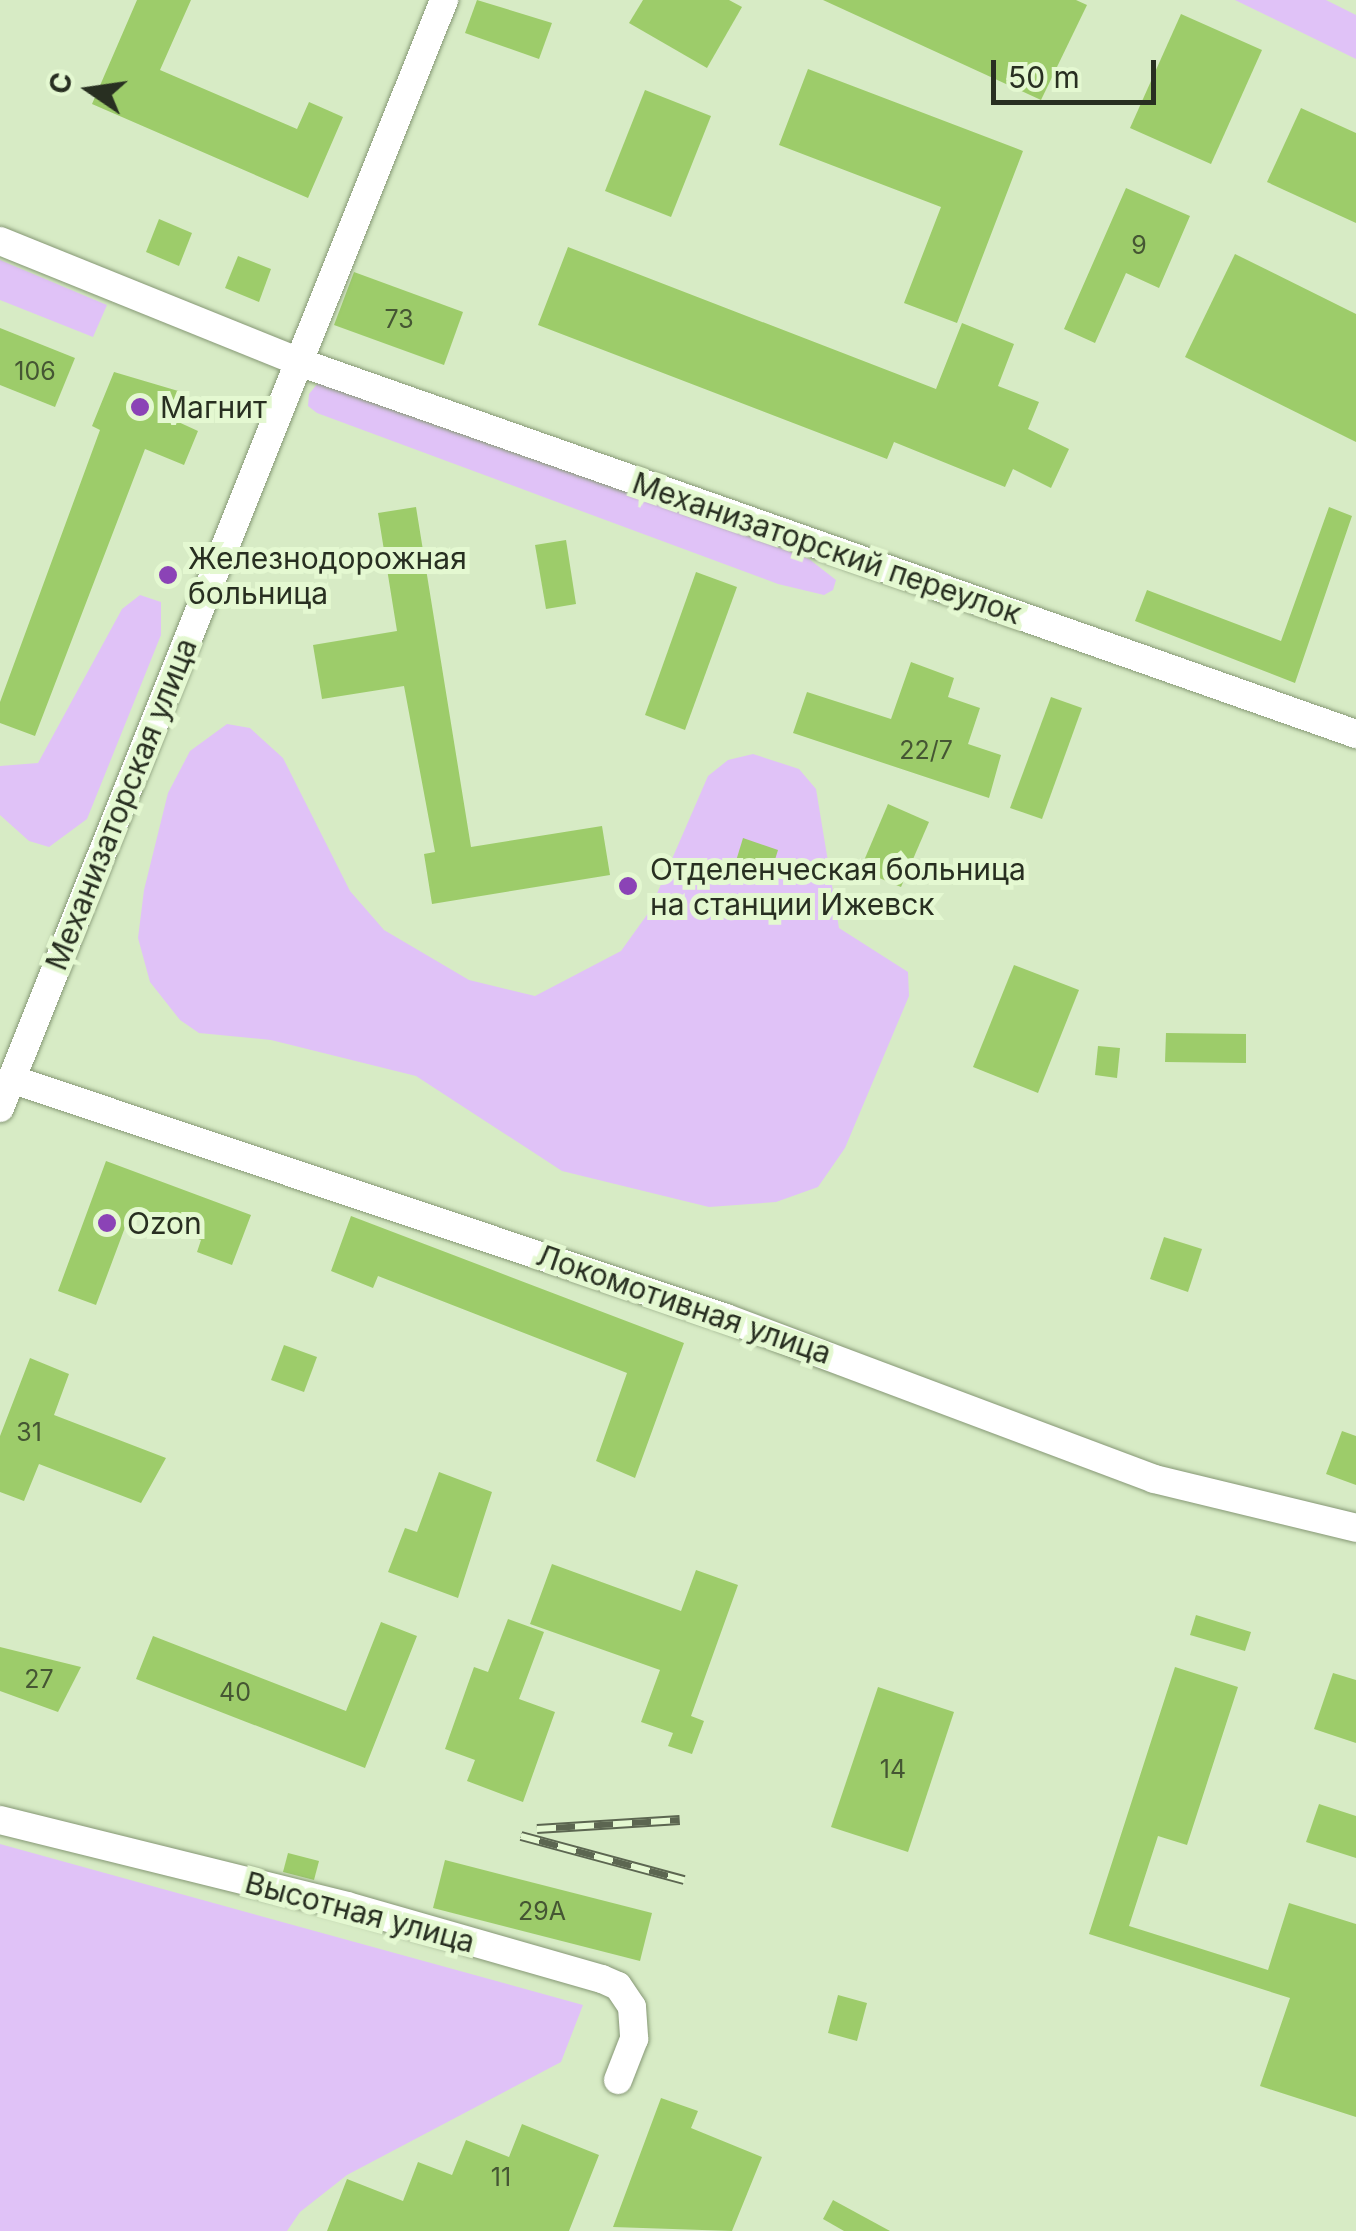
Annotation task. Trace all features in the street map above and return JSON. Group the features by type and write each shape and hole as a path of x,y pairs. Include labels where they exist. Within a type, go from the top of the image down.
{"street":[{"name":"Механизаторская улица","path":"0,1108 444,0"},
{"name":"Механизаторский переулок","path":"0,241 299,362 1356,734"},
{"name":"Локомотивная улица","path":"12,1079 742,1323 1154,1479 1356,1528"},
{"name":"Высотная улица","path":"0,1820 347,1906 602,1979 618,1986 632,2007 634,2038 618,2080"}],"shaded area":[{"path":"1235,0 1326,0 1356,15 1356,59"},
{"path":"0,260 107,305 93,337 0,300"},
{"path":"323,377 809,559 836,580 833,590 824,595 778,584 317,413 308,406 309,394"},
{"path":"140,595 161,602 161,635 87,819 49,847 29,841 0,815 0,766 38,763 122,609"},
{"path":"227,724 250,728 283,758 350,891 384,930 469,980 535,996 621,951 649,912 708,776 728,760 753,754 799,769 816,789 839,928 908,972 909,996 845,1148 818,1187 776,1202 709,1207 562,1171 416,1076 271,1040 199,1033 180,1020 150,982 138,938 144,890 168,793 190,751"},
{"path":"0,1844 583,2005 561,2062 347,2175 300,2212 287,2231 0,2231"}],"building":[{"path":"137,0 191,0 160,70 297,129 309,102 343,117 308,198 92,104"},
{"path":"477,0 552,23 539,59 465,33"},
{"path":"643,0 729,0 742,7 707,68 629,23"},
{"path":"823,0 1076,0 1087,5 1041,100"},
{"path":"1181,14 1262,50 1211,164 1130,128"},
{"path":"808,69 1023,151 957,323 904,303 941,207 779,145"},
{"path":"645,90 711,116 671,217 605,191"},
{"path":"1301,108 1356,133 1356,223 1267,182"},
{"path":"1126,188 1190,216 1159,288 1126,273 1095,343 1064,329"},
{"path":"159,219 192,233 179,266 146,252"},
{"path":"568,247 936,389 962,323 1014,344 998,386 1039,402 1028,429 1069,449 1051,488 1013,469 1005,487 894,442 887,459 538,325"},
{"path":"1235,254 1356,314 1356,442 1185,357"},
{"path":"238,256 271,269 259,302 225,288"},
{"path":"354,272 463,312 444,365 334,325"},
{"path":"0,328 75,358 55,407 0,385"},
{"path":"114,372 185,393 174,420 198,431 184,465 145,449 35,736 0,723 0,702 100,430 92,426"},
{"path":"416,507 471,847 602,826 610,875 432,904 424,854 435,852 404,686 322,699 313,645 397,631 378,513"},
{"path":"1329,507 1352,516 1295,683 1135,621 1147,590 1281,641"},
{"path":"566,540 576,604 546,609 535,545"},
{"path":"696,572 737,587 685,730 645,715"},
{"path":"911,662 954,678 948,697 980,708 968,744 1001,755 989,798 793,733 807,692 891,719"},
{"path":"1051,697 1082,708 1042,819 1010,808"},
{"path":"888,804 929,822 901,887 860,870"},
{"path":"743,838 778,850 767,885 732,874"},
{"path":"1014,965 1079,990 1038,1093 973,1067"},
{"path":"1166,1033 1246,1034 1246,1063 1165,1062"},
{"path":"1098,1046 1120,1048 1117,1078 1095,1075"},
{"path":"106,1161 251,1215 232,1265 197,1252 201,1240 130,1214 96,1305 58,1291"},
{"path":"351,1216 684,1343 635,1478 596,1461 627,1373 378,1276 373,1288 331,1271"},
{"path":"1164,1237 1202,1249 1188,1292 1150,1279"},
{"path":"284,1345 317,1357 304,1392 271,1380"},
{"path":"30,1358 69,1374 54,1415 166,1458 141,1503 39,1464 24,1501 0,1492 0,1436"},
{"path":"1342,1431 1356,1436 1356,1485 1326,1474"},
{"path":"439,1472 492,1492 458,1598 388,1572 405,1528 417,1532"},
{"path":"552,1564 681,1611 696,1570 738,1585 691,1716 704,1721 692,1754 668,1746 673,1733 641,1722 660,1670 530,1624"},
{"path":"1196,1615 1251,1632 1245,1651 1190,1635"},
{"path":"508,1619 544,1632 519,1699 555,1712 523,1802 467,1781 475,1760 445,1749 474,1667 488,1672"},
{"path":"381,1622 417,1636 365,1768 136,1679 153,1636 346,1711"},
{"path":"0,1647 81,1667 58,1712 0,1691"},
{"path":"1175,1667 1238,1687 1187,1845 1158,1836 1129,1926 1268,1970 1289,1903 1356,1924 1356,2117 1260,2086 1290,1998 1089,1934"},
{"path":"1333,1673 1356,1680 1356,1743 1314,1729"},
{"path":"878,1687 954,1712 908,1852 831,1827"},
{"path":"1319,1804 1356,1816 1356,1858 1306,1842"},
{"path":"288,1853 319,1861 314,1880 283,1872"},
{"path":"445,1860 652,1913 640,1961 433,1908"},
{"path":"838,1995 867,2003 857,2041 828,2033"},
{"path":"661,2098 698,2111 691,2128 762,2157 732,2231 613,2227"},
{"path":"522,2124 599,2155 569,2231 327,2231 347,2179 403,2201 418,2162 452,2175 466,2140 509,2157"},
{"path":"833,2200 890,2231 844,2231 823,2219"}],"railway":[{"path":"537,1829 680,1820"},
{"path":"521,1836 684,1880"}],"place":[{"name":"Магнит","path":"140,407"},
{"name":"Железнодорожная больница","path":"168,575"},
{"name":"Отделенческая больница на станции Ижевск","path":"628,886"},
{"name":"Ozon","path":"107,1223"}]}
